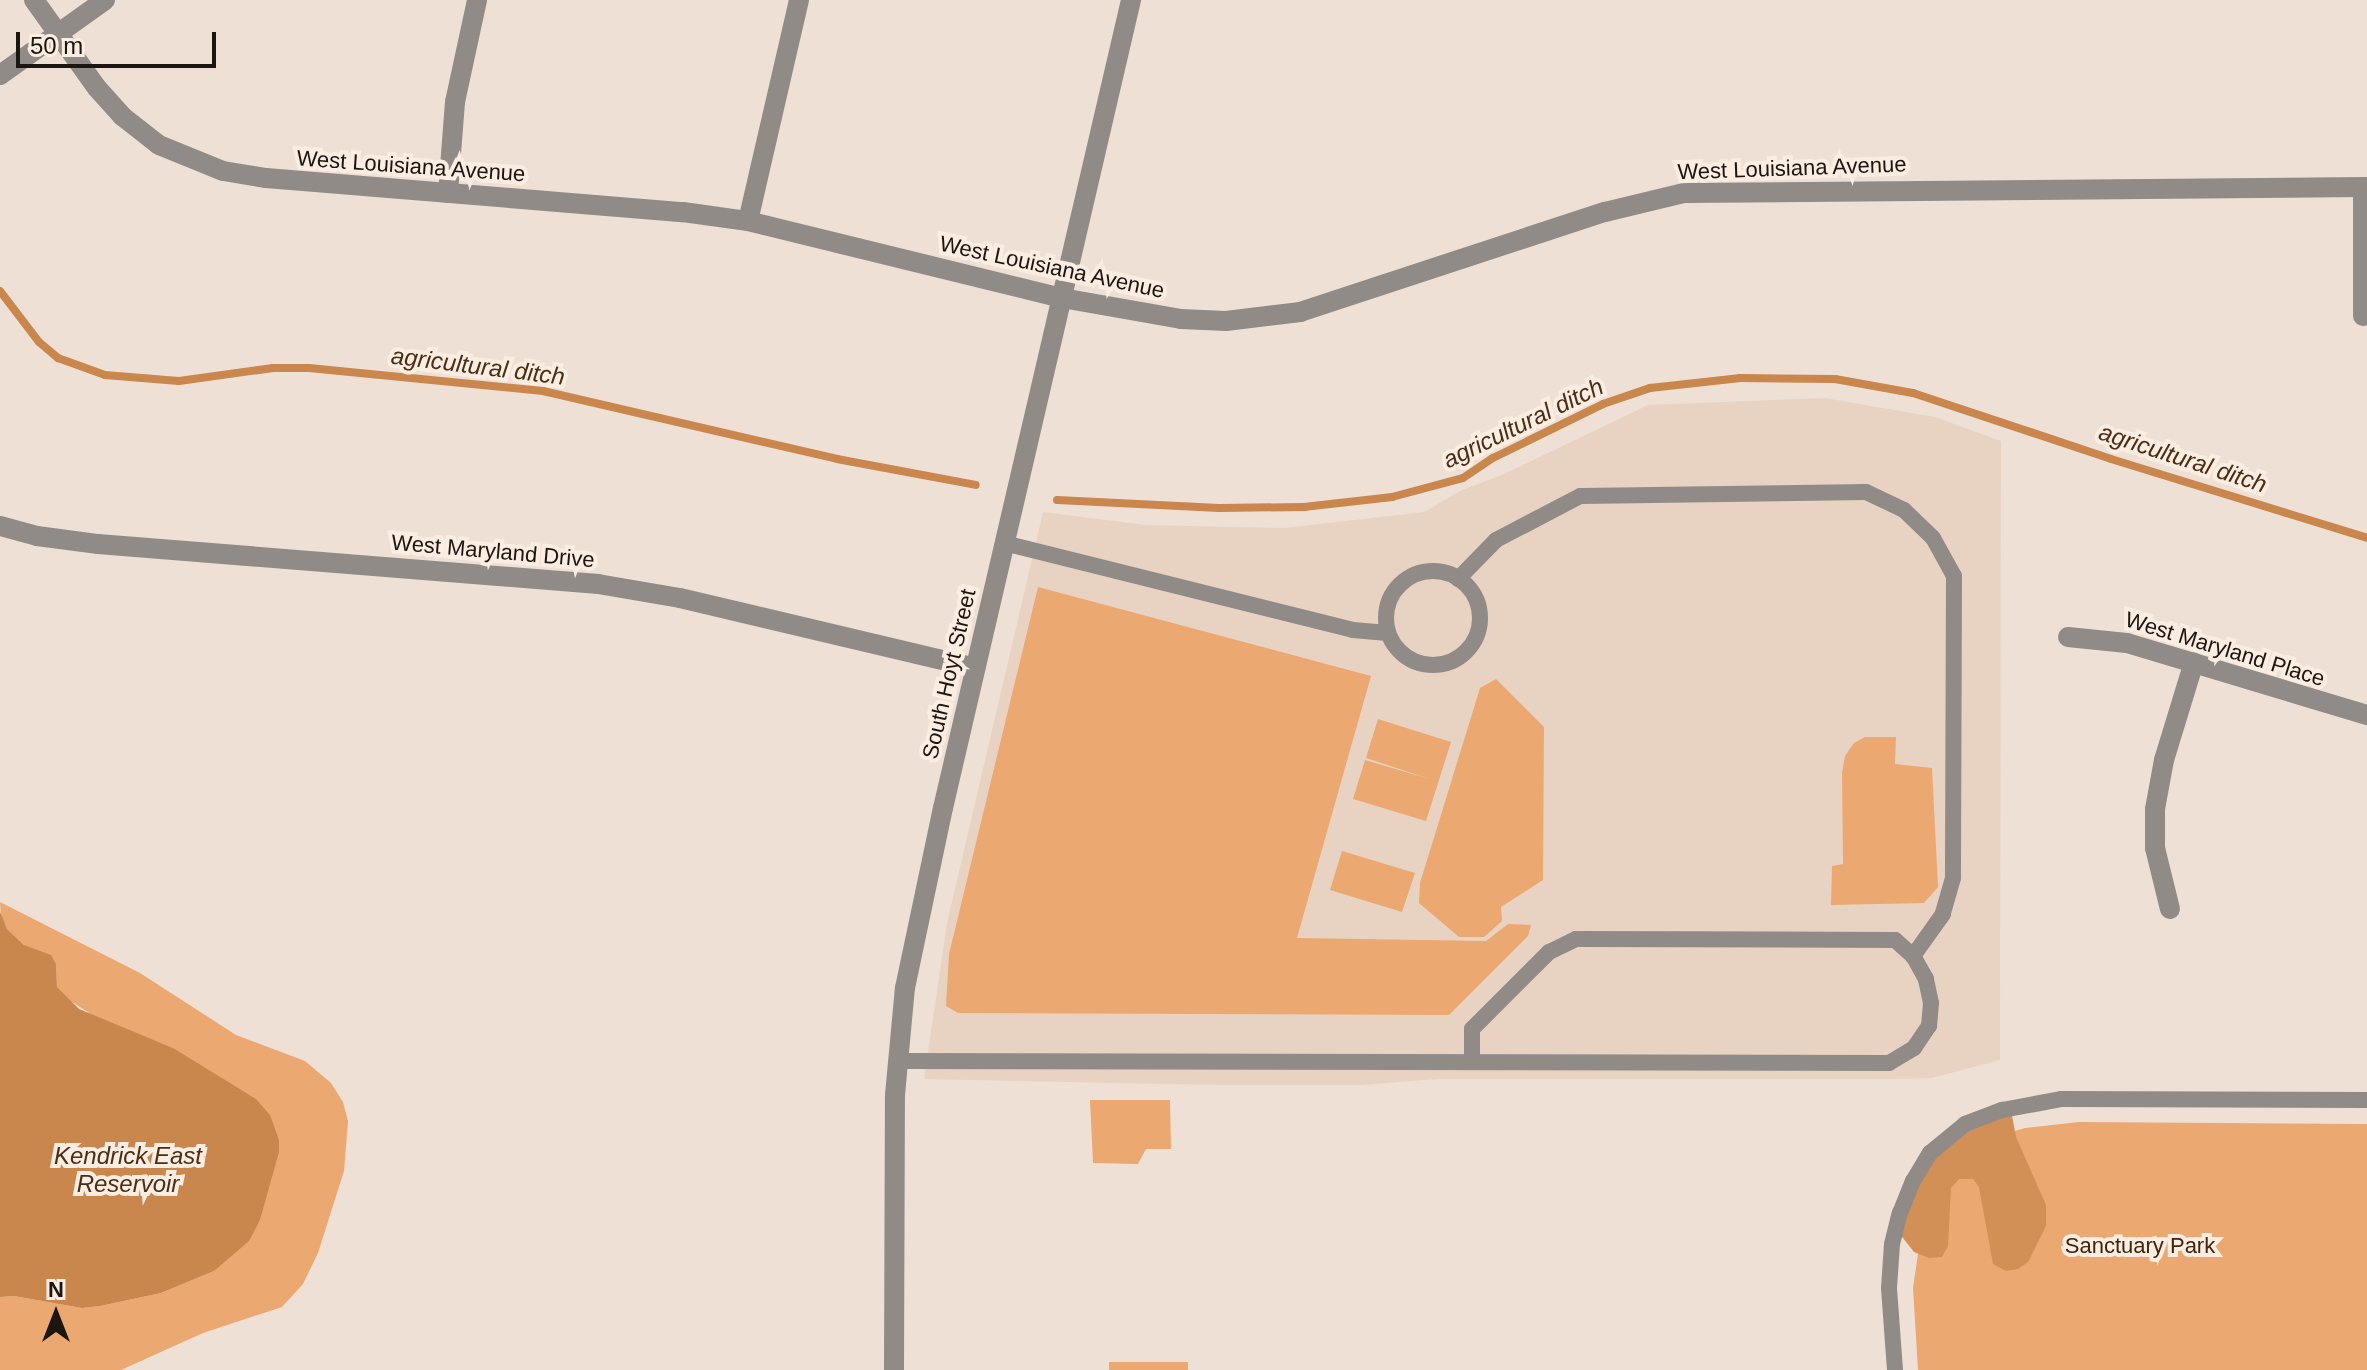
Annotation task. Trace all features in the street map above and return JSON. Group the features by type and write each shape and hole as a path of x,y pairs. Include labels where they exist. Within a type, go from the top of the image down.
{"street":[{"name":"West Louisiana Avenue","path":"34,0 58,36 122,116 159,145 201,164 266,178 611,205 748,221 1062,298 1181,319 1226,321 1277,316 1339,301 1616,208 1696,192 2365,187"},
{"path":"0,75 105,0"},
{"path":"448,193 455,102 477,0"},
{"path":"748,221 799,0"},
{"name":"South Hoyt Street","path":"894,1370 897,1061 913,941 1131,0"},
{"path":"2363,316 2365,187"},
{"name":"West Maryland Drive","path":"0,526 37,536 98,544 598,584 680,598 975,668"},
{"name":"West Maryland Place","path":"2068,637 2110,639 2367,715"},
{"path":"2170,909 2155,848 2155,809 2164,760 2194,662"}],"lane":[{"path":"1458,579 1496,540 1580,496 1866,492 1904,510 1933,538 1954,576 1953,878 1943,914 1913,956"},
{"path":"1004,543 1353,630 1388,633"},
{"path":"1438,571 1458,579 1476,597 1481,612 1480,628 1464,655 1451,663 1420,664 1406,657 1388,633 1388,603 1396,589 1408,579 1438,571"},
{"path":"897,1061 1889,1063 1914,1048 1929,1026 1931,1003 1926,979 1913,956 1895,940 1576,939 1549,952 1472,1029 1472,1062"},
{"path":"1895,1370 1889,1288 1892,1244 1900,1213 1913,1181 1930,1153 1965,1124 2021,1105 2078,1098 2367,1100"}],"shaded area":[{"path":"1825,398 1935,417 2001,441 2000,1060 1932,1078 1897,1079 1438,1079 1361,1085 1218,1085 924,1079 947,923 1043,512 1145,525 1284,528 1424,512 1462,490 1502,475 1648,405"},
{"path":"2011,1110 2016,1137 2046,1205 2046,1226 2028,1262 2018,1269 2006,1271 1993,1264 1979,1187 1973,1179 1959,1179 1951,1188 1948,1246 1942,1257 1929,1258 1914,1252 1899,1233 1931,1147"}],"green space":[{"path":"1038,587 1371,676 1297,938 1486,941 1508,924 1531,925 1528,936 1449,1015 958,1013 946,1006 949,954"},
{"path":"1496,679 1544,727 1543,880 1501,907 1502,921 1484,937 1459,937 1419,903 1420,883 1480,688"},
{"path":"1378,719 1451,742 1426,821 1353,799 1365,760 1430,779 1366,758"},
{"path":"1865,737 1896,737 1895,764 1932,768 1938,887 1924,903 1831,905 1832,866 1843,864 1842,773 1845,756 1854,743"},
{"path":"1342,851 1415,873 1402,912 1330,890"},
{"path":"0,902 140,973 236,1035 305,1061 331,1083 343,1102 348,1121 344,1171 318,1253 303,1284 282,1307 203,1333 121,1370 0,1370 0,1297 14,1296 82,1308 100,1306 161,1293 214,1271 260,1220 279,1140 173,1048 97,1018 63,996 57,987 56,964 24,945 7,929 1,917"},
{"path":"1090,1100 1170,1100 1171,1149 1146,1149 1138,1164 1093,1163"},
{"name":"Sanctuary Park","path":"2079,1122 2367,1124 2367,1370 1918,1370 1913,1288 1923,1220 1991,1138 2025,1128"},
{"path":"1109,1362 1188,1362 1188,1370 1109,1370"}],"water":[{"name":"Kendrick East Reservoir","path":"0,912 7,929 24,945 51,955 56,964 57,987 79,1009 173,1048 256,1099 270,1115 279,1140 279,1152 260,1220 249,1241 214,1271 161,1293 100,1306 82,1308 14,1296 0,1297"}],"waterway":[{"name":"agricultural ditch","path":"0,291 39,342 58,358 105,375 179,381 273,368 309,368 543,391 837,459 976,485"},
{"name":"agricultural ditch","path":"1057,500 1219,508 1304,507 1392,497 1463,478 1493,458 1603,404 1650,388 1740,378 1835,379 1913,393 2111,459 2367,538"}]}
